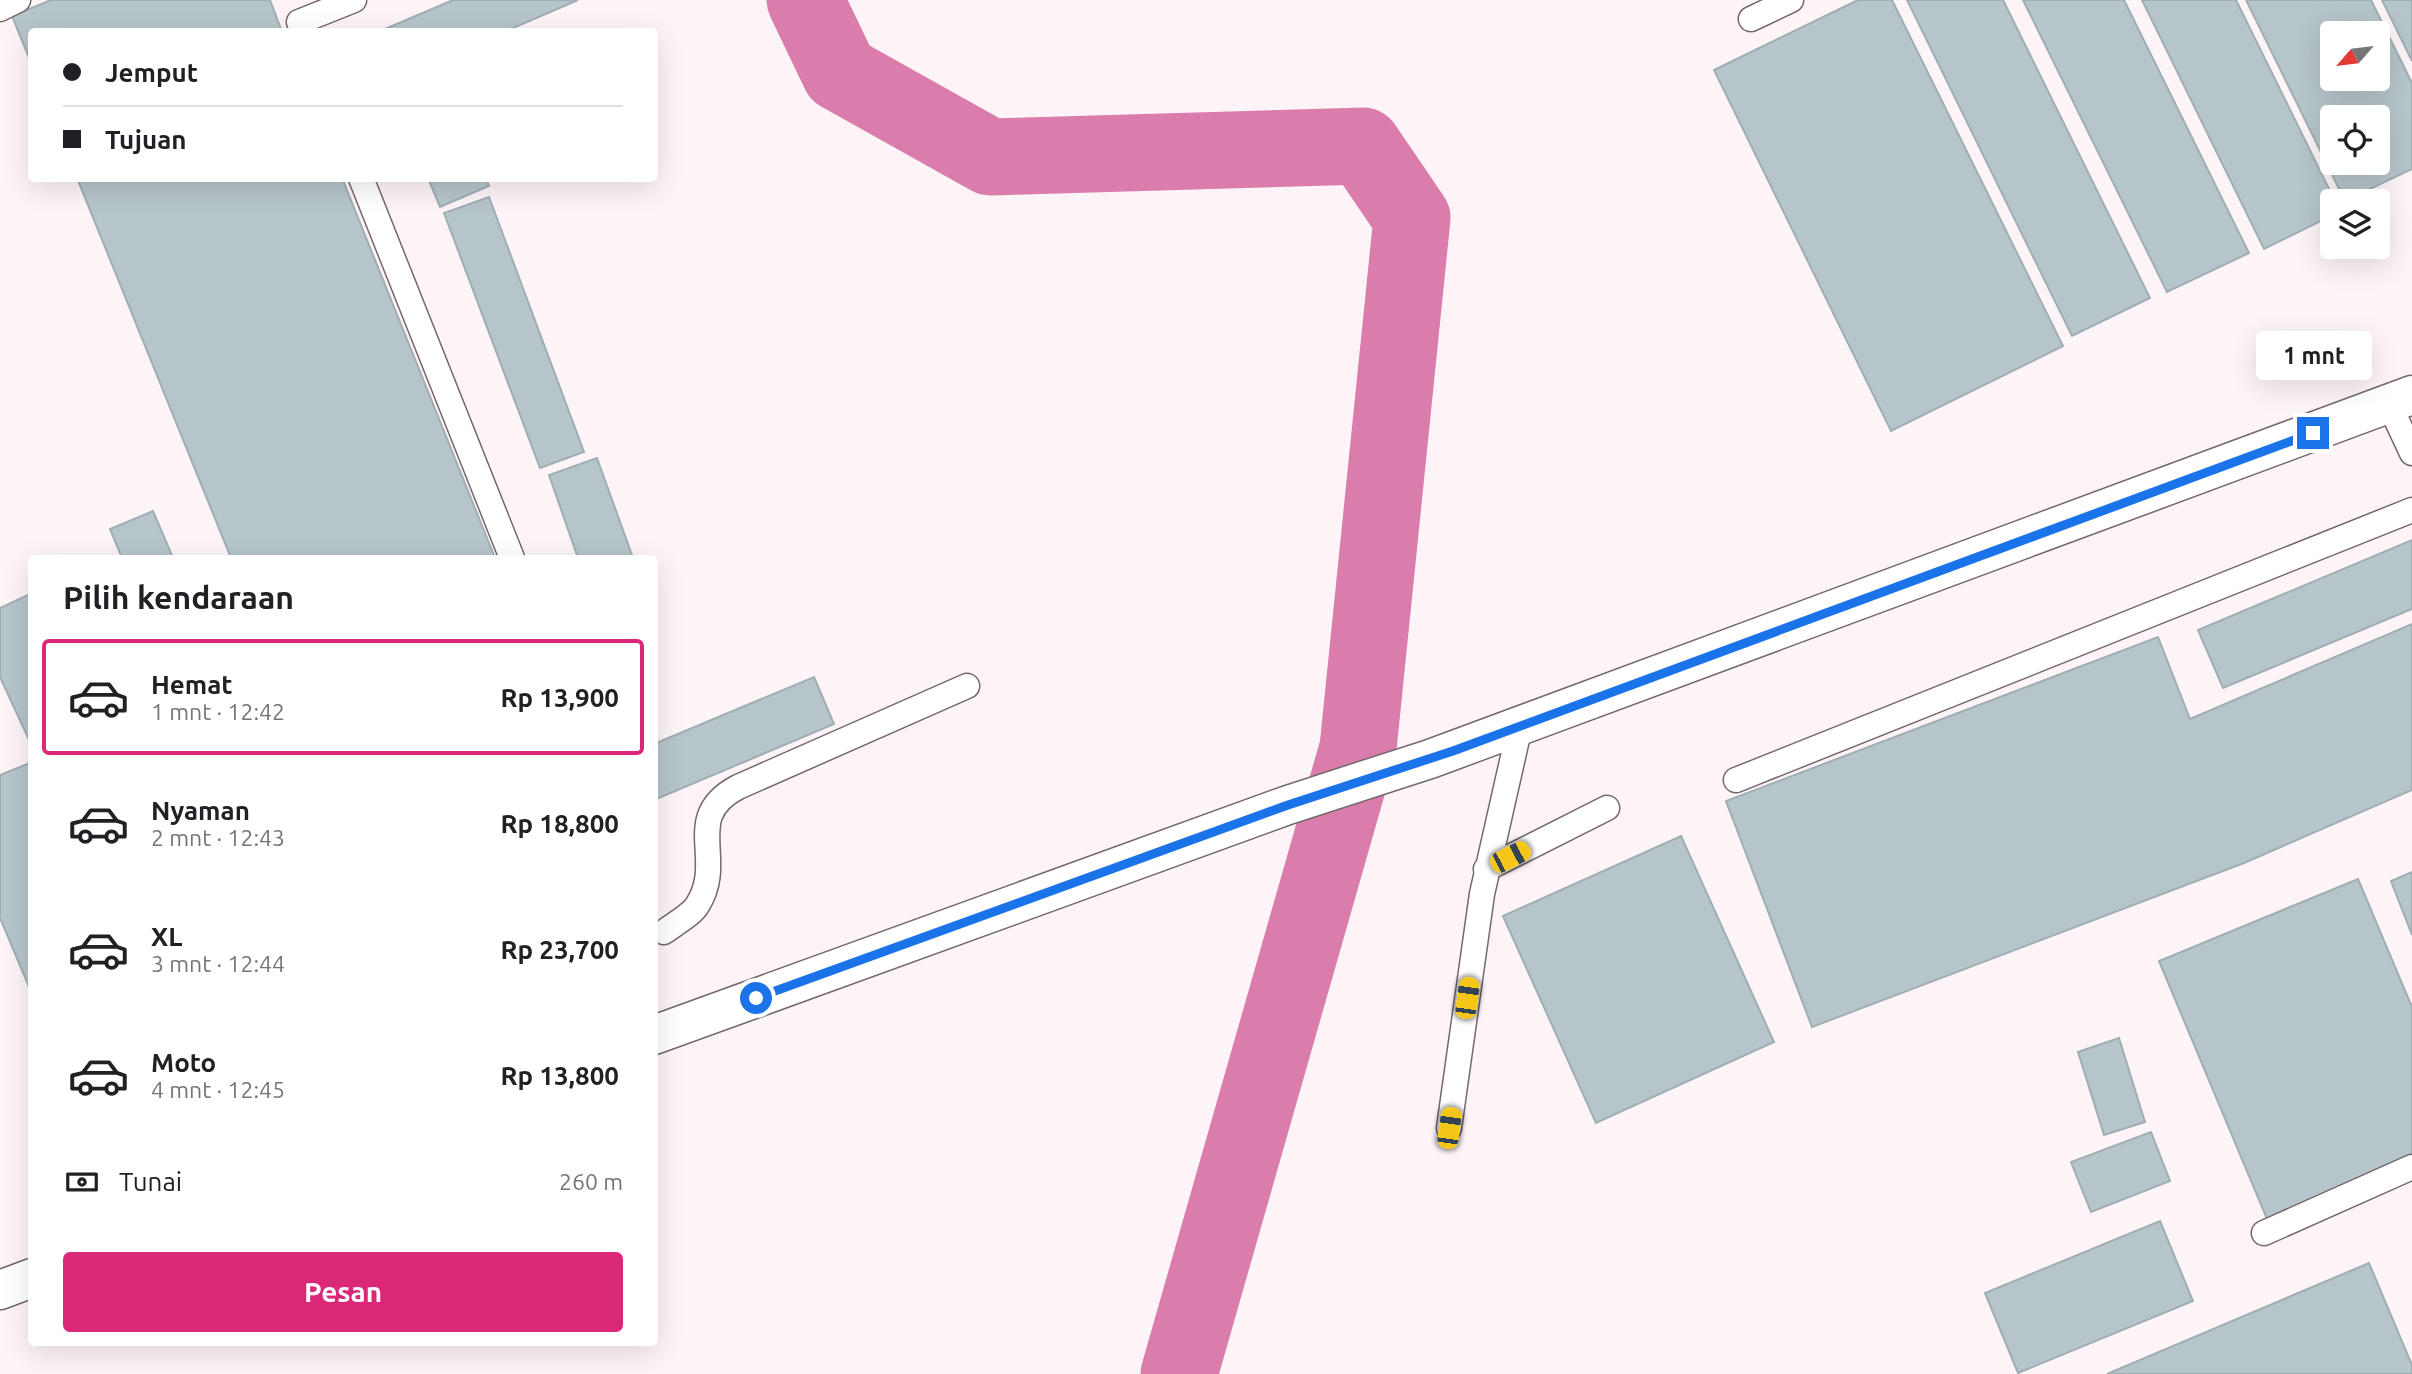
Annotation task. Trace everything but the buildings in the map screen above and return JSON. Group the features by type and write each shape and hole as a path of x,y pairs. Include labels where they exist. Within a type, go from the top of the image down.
{"street":[{"path":"658,1034 1288,805 1430,759 2401,400"},
{"path":"0,1290 28,1280"}],"lane":[{"path":"0,9 18,0"},
{"path":"298,18 354,0"},
{"path":"1751,19 1791,0"},
{"path":"363,182 511,555"},
{"path":"2401,400 2412,453"},
{"path":"1736,780 2412,510"},
{"path":"658,926 697,906 705,890 708,873 708,816 717,800 738,787 967,686"},
{"path":"1449,1128 1486,869 1520,726"},
{"path":"1486,869 1607,808"},
{"path":"2264,1233 2412,1167"}],"waterway":[{"path":"805,0 840,73 990,157 1363,146 1412,218 1358,748 1179,1374"}],"route":[{"path":"756,998 1288,805 1453,751 2313,433"}]}
